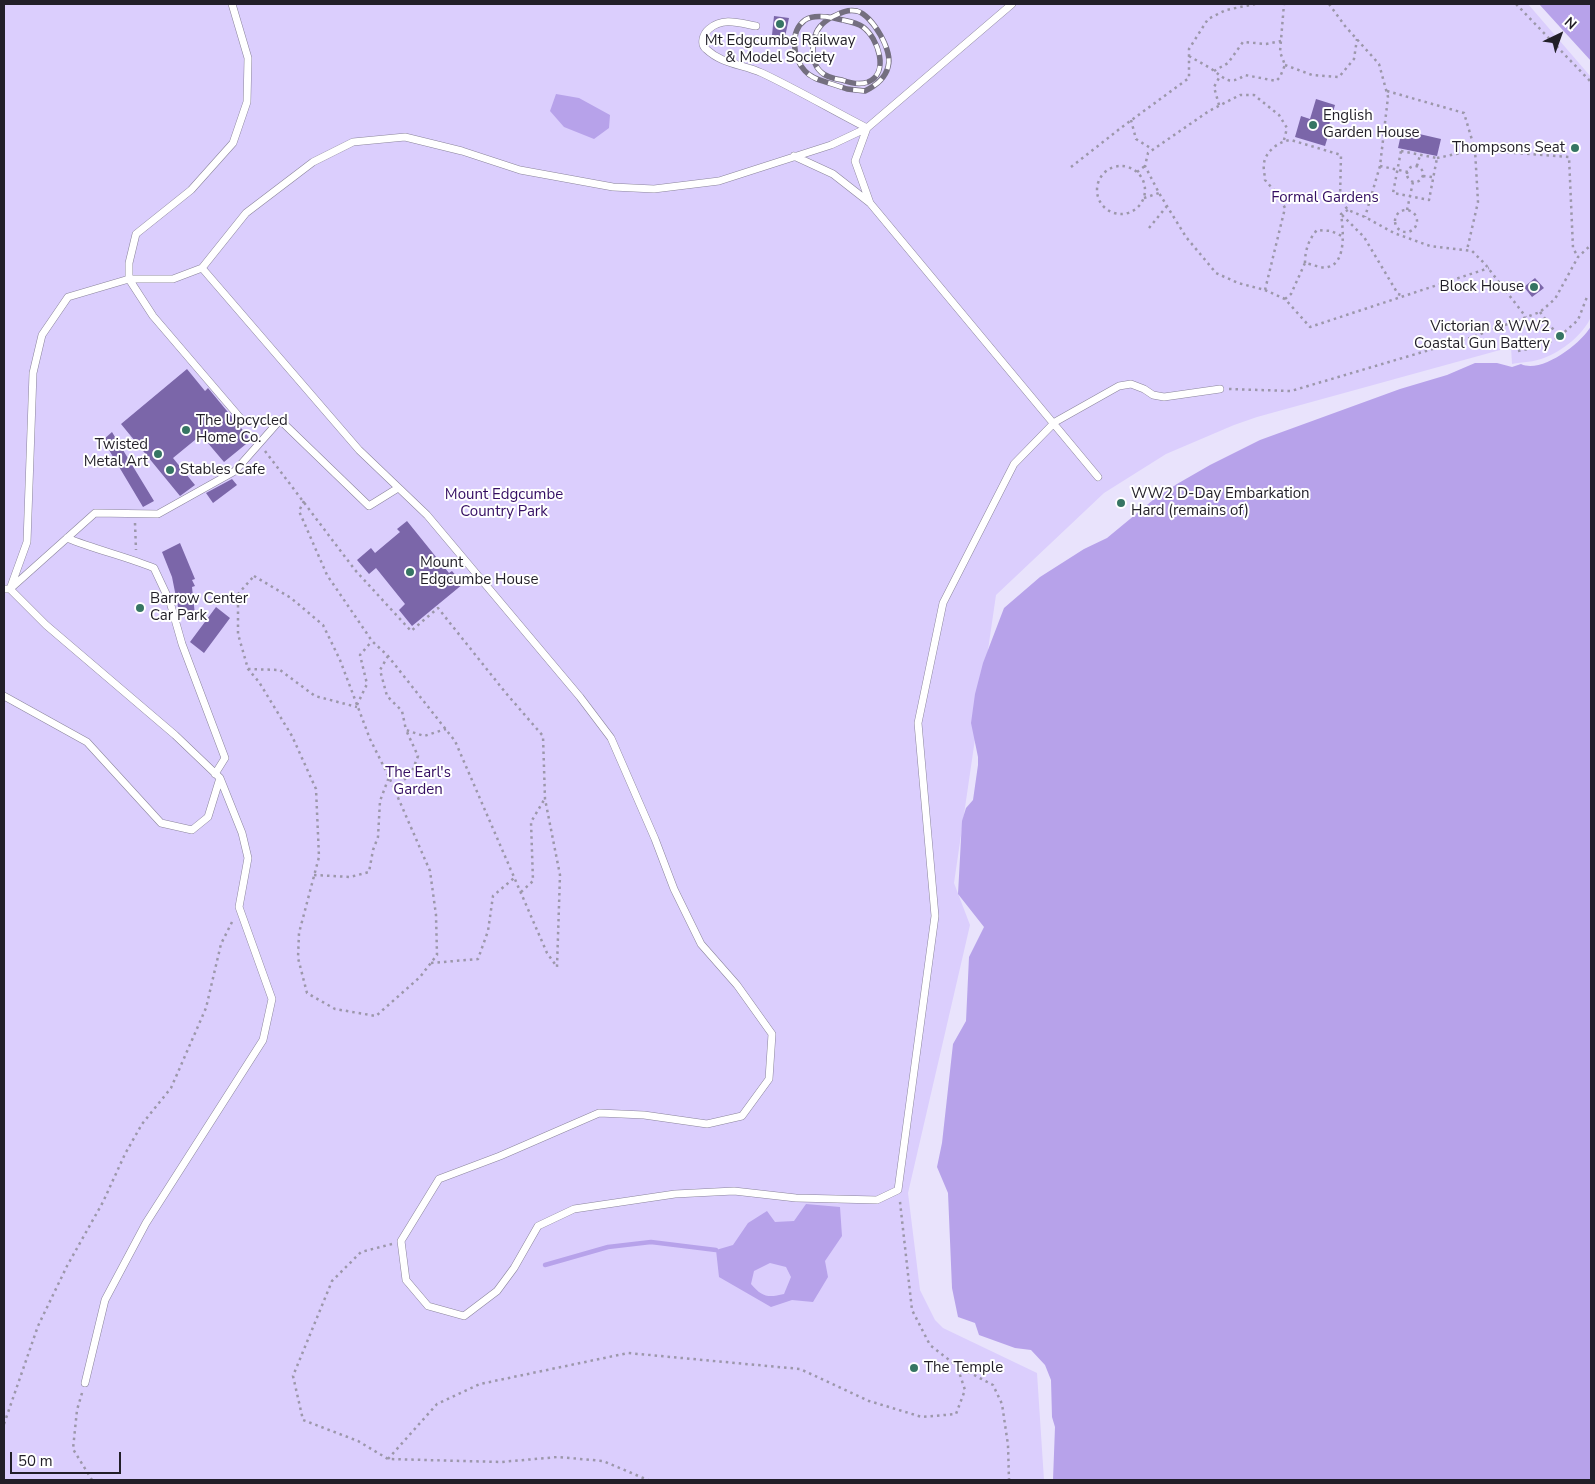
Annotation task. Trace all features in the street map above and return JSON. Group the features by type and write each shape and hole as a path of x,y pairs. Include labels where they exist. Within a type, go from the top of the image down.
{"lane":[{"path":"232,4 248,58 247,102 233,143 191,190 136,234 129,263 129,279 153,316 242,420"},
{"path":"7,589 27,542 33,373 42,335 68,296 129,279 173,279 202,268 246,213 313,162 352,142 405,137 462,151 520,170 614,187 654,189 719,181 831,145 867,128 1012,4"},
{"path":"756,26 726,21 715,24 706,32 703,42 704,48 717,57 735,65 760,72 867,128"},
{"path":"867,128 855,161 870,203"},
{"path":"794,156 833,174 870,203 1098,476"},
{"path":"202,268 359,450 427,515 580,697 611,738 655,839 674,889 701,944 738,985 772,1034 770,1079 742,1116 707,1124 644,1115 599,1113 500,1156 439,1179 400,1241 406,1280 428,1306 464,1316 496,1291 514,1268 538,1226 574,1209 675,1194 734,1190 796,1198 877,1200 898,1190 935,916 918,723 943,603 1014,464 1054,422 1119,386 1131,384 1153,395 1164,396 1220,389"},
{"path":"7,589 95,513 158,514 235,471 280,420 369,506 398,488"},
{"path":"4,696 87,742 161,823 192,830 208,817 218,776 225,758 182,644 170,602 154,568 90,548 67,538"},
{"path":"7,589 46,625 175,735 218,776 242,834 248,858 239,907 272,999 263,1040 146,1223 105,1300 85,1383"}],"path":[{"path":"1071,167 1189,78 1189,49 1208,19 1226,10 1255,4"},
{"path":"1189,56 1225,80 1237,81 1245,75 1276,81 1280,77 1285,65 1280,52 1284,4"},
{"path":"1329,4 1379,64 1387,91 1388,98 1380,166 1365,217"},
{"path":"1516,4 1591,82"},
{"path":"1285,65 1312,75 1338,78 1354,59 1357,39"},
{"path":"1214,71 1228,63 1243,42 1266,44 1281,41"},
{"path":"1219,106 1214,87 1220,76"},
{"path":"1387,91 1464,113 1474,150 1478,202 1467,250"},
{"path":"1137,172 1145,166 1148,153 1153,149 1194,120 1240,95 1254,95 1279,115 1287,128 1284,140 1270,151 1264,162 1265,180 1279,196 1285,208 1265,290"},
{"path":"1131,120 1136,139 1153,149"},
{"path":"1284,140 1291,140 1342,155 1340,199 1348,210 1394,233 1430,246 1472,251 1489,268 1526,317"},
{"path":"1437,158 1429,200 1393,193 1401,151 1437,158 1474,150 1569,157 1573,248 1578,257"},
{"path":"1417,166 1420,154"},
{"path":"1145,166 1159,193 1186,236 1216,273 1238,283 1265,290 1285,299 1310,327 1489,268"},
{"path":"1380,166 1408,172"},
{"path":"1413,182 1408,177 1408,172 1412,167 1417,166"},
{"path":"1417,166 1421,169 1423,176"},
{"path":"1113,167 1130,167 1137,172 1142,177 1146,191 1140,206 1126,214 1110,212 1103,207 1096,192 1100,177 1113,167"},
{"path":"1423,176 1434,177"},
{"path":"1413,182 1421,180 1423,176"},
{"path":"1407,210 1413,182"},
{"path":"1144,198 1159,193"},
{"path":"1149,228 1167,206"},
{"path":"1340,214 1348,210"},
{"path":"1407,210 1414,213 1417,224 1413,230 1406,233 1399,230 1395,221 1397,214 1407,210"},
{"path":"1305,263 1327,268 1336,264 1340,255 1342,236 1340,214"},
{"path":"1340,214 1364,237 1398,294 1405,296"},
{"path":"1285,299 1291,294 1305,263 1305,252 1312,236 1317,230 1331,231 1342,236"},
{"path":"1406,233 1406,238"},
{"path":"1220,389 1291,391 1470,338 1540,312 1555,300 1578,257 1591,245"},
{"path":"1518,351 1542,346 1559,337 1578,320 1587,297"},
{"path":"1540,312 1559,337"},
{"path":"260,444 304,501 355,570 411,631 438,608 543,736 545,799 560,875 557,967 547,953 455,741 388,656 372,641 327,575 299,511 304,501"},
{"path":"134,514 136,561"},
{"path":"254,576 291,598 324,625 340,660 370,739 394,788 430,871 436,915 437,955 420,977 376,1016 335,1009 307,993 298,958 299,933 319,856 316,790 292,736 259,682 248,669 238,634 238,594 254,576"},
{"path":"357,707 367,684 360,654 372,641"},
{"path":"388,656 380,670 387,696 402,711 406,730 418,756 411,774 394,788"},
{"path":"248,669 280,670 315,696 357,707"},
{"path":"406,730 424,736 446,728"},
{"path":"314,875 350,877 369,872 373,850 378,837 380,801 388,777"},
{"path":"521,892 533,881 532,822 545,799"},
{"path":"431,963 478,959 488,931 493,896 514,878"},
{"path":"4,1424 38,1326 67,1266 103,1202 125,1154 142,1124 172,1088 206,1008 221,944 239,907"},
{"path":"898,1190 912,1310 930,1345 957,1366 993,1385 1002,1404 1008,1445 1009,1480"},
{"path":"400,1241 361,1252 332,1281 293,1376 303,1420 358,1441 388,1459 501,1462 558,1457 603,1461 648,1480"},
{"path":"388,1459 437,1404 480,1384 628,1353 800,1369 869,1401 922,1418 956,1414 965,1390 957,1366"},
{"path":"85,1383 77,1410 72,1448 92,1480"}],"green space":[{"name":"Mount Edgcumbe Country Park","path":"4,4 1528,4 1591,77 1591,317 1583,330 1571,342 1551,355 1536,360 1512,364 1511,347 1257,417 1166,454 1104,493 996,595 954,883 970,925 908,1193 920,1290 935,1320 943,1328 1037,1373 1044,1480 4,1480"}],"shaded area":[{"path":"1539,4 1591,4 1591,61"},
{"path":"556,94 579,98 610,115 609,128 594,139 564,127 550,111"},
{"path":"1591,326 1591,1480 1053,1480 1055,1427 1052,1417 1051,1380 1045,1365 1031,1350 1015,1348 979,1335 975,1323 958,1317 952,1288 948,1193 937,1167 942,1143 953,1044 966,1021 969,957 984,927 958,894 962,821 966,808 973,800 978,765 971,723 975,694 983,663 1004,608 1040,577 1084,549 1107,538 1153,500 1177,484 1260,440 1400,389 1447,375 1475,363 1497,363 1512,367 1521,364 1529,366 1539,365 1560,356 1570,349"},
{"path":"806,1204 840,1207 842,1236 825,1261 828,1277 813,1302 792,1300 771,1307 719,1277 716,1250 733,1245 748,1223 767,1211 775,1222 794,1221","holes":["770,1263 786,1267 791,1277 784,1294 774,1296 762,1294 751,1284 754,1271"]}],"building":[{"name":"Mt Edgcumbe Railway & Model Society","path":"774,16 789,18 785,37 772,35"},
{"name":"English Garden House","path":"1316,99 1335,105 1325,146 1295,137 1301,116 1310,119"},
{"path":"1402,130 1441,139 1437,156 1398,148"},
{"name":"Block House","path":"1535,278 1544,288 1532,297 1524,287"},
{"path":"187,369 205,391 208,388 251,440 224,462 201,435 173,458 195,485 180,496 121,424"},
{"path":"112,432 154,501 143,507 103,440"},
{"path":"232,479 237,485 213,503 206,493"},
{"name":"Mount Edgcumbe House","path":"407,521 449,573 452,571 463,584 412,626 399,610 405,604 376,568 369,574 357,560 371,548 375,553 400,532 397,529"},
{"path":"180,543 195,579 192,580 195,586 192,587 195,615 180,617 172,577 162,552"},
{"path":"216,607 230,618 204,653 190,642"}],"waterway":[{"path":"545,1265 608,1247 651,1242 716,1250"}],"railway":[{"path":"832,84 811,76 801,66 794,45 797,31 805,20 817,17 830,17 834,18 848,21 863,27 877,47 880,64 875,78 868,82 855,83 823,74 818,69 813,57 815,36 822,24 828,19 832,17 841,13 857,11 863,14 875,27 885,44 889,60 887,71 879,82 865,91 847,89 832,84"}],"place":[{"name":"Mt Edgcumbe Railway & Model Society","path":"780,24"},
{"name":"English Garden House","path":"1313,125"},
{"name":"Thompsons Seat","path":"1575,148"},
{"name":"Block House","path":"1534,287"},
{"name":"Victorian & WW2 Coastal Gun Battery","path":"1560,336"},
{"name":"The Upcycled Home Co.","path":"186,430"},
{"name":"Twisted Metal Art","path":"158,454"},
{"name":"Stables Cafe","path":"170,470"},
{"name":"WW2 D-Day Embarkation Hard (remains of)","path":"1121,503"},
{"name":"Mount Edgcumbe House","path":"410,572"},
{"name":"Barrow Center Car Park","path":"140,608"},
{"name":"The Temple","path":"914,1368"}],"park label":[{"name":"Formal Gardens","path":"1325,198"},
{"name":"The Earl's Garden","path":"418,782"}]}
